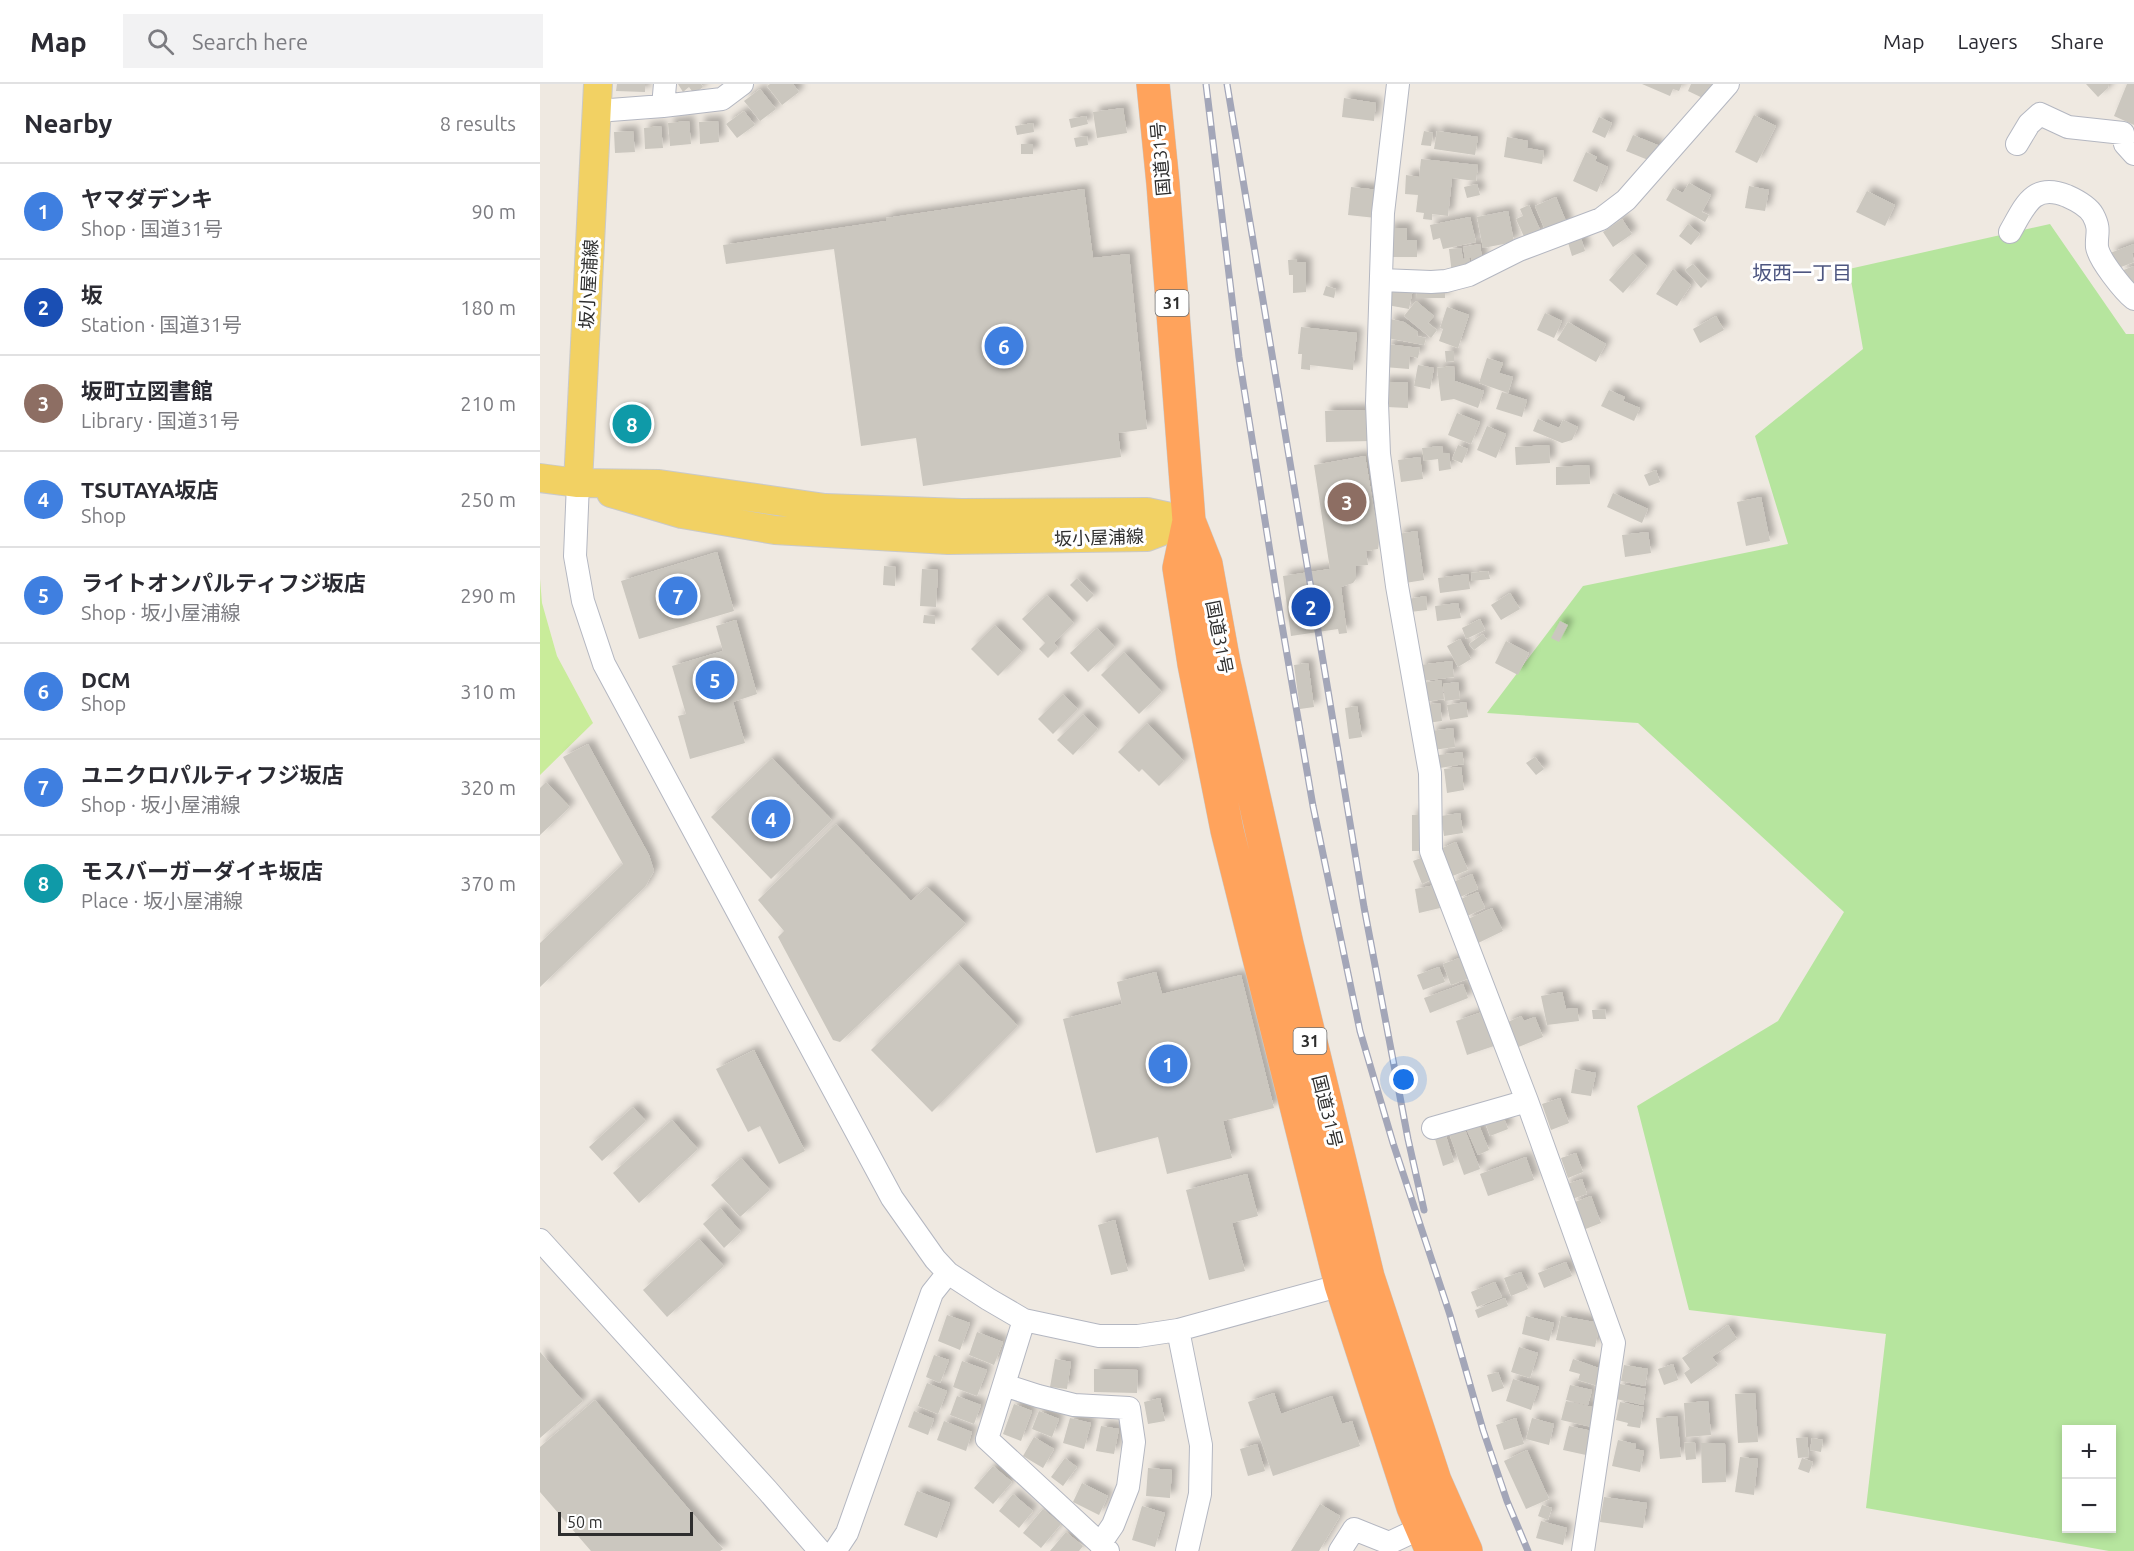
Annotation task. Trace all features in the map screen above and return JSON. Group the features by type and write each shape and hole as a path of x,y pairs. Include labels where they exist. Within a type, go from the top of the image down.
{"highway":[{"name":"国道31号","path":"1153,84 1189,521 1179,568 1194,664 1227,830 1428,1544"},
{"name":"国道31号","path":"1355,1281 1435,1481 1466,1551"}],"main road":[{"name":"坂小屋浦線","path":"578,483 598,97"},
{"name":"坂小屋浦線","path":"540,478 578,483 659,484 825,508 962,513 1147,512 1189,521"}],"street":[{"path":"598,97 664,95 722,99 742,84"},
{"path":"1398,84 1383,213 1377,404 1379,454 1398,586 1430,773 1431,851 1527,1101 1614,1343 1584,1551"},
{"path":"1381,280 1431,282 1469,275 1519,250 1600,219 1626,200 1728,84"},
{"path":"2017,144 2029,124 2040,114 2068,127 2123,133 2125,144 2134,154"},
{"path":"2010,232 2027,201 2040,192 2055,191 2078,201 2092,214 2099,232 2097,248 2111,273 2134,299"},
{"path":"578,483 575,556 583,601 604,664 892,1198 935,1259 948,1273 1024,1320 1098,1336 1138,1336 1178,1330 1355,1281"},
{"path":"1433,1128 1527,1101"},
{"path":"540,1240 820,1551"},
{"path":"835,1551 847,1533 932,1293 948,1273"},
{"path":"1004,1385 1074,1404 1129,1408 1134,1442 1128,1487 1104,1547 987,1439 1024,1320"},
{"path":"1178,1330 1201,1445 1200,1494 1187,1551"},
{"path":"1340,1551 1354,1529 1389,1543 1428,1544"}],"green space":[{"path":"2050,224 2126,334 2134,334 2134,1551 2109,1551 1866,1508 1886,1334 1689,1310 1637,1106 1778,1021 1844,912 1638,723 1487,713 1583,586 1788,544 1755,436 1863,349 1849,269"},
{"path":"540,579 542,603 557,656 593,723 540,775"}],"building":[{"path":"617,84 645,84 645,92 616,91"},
{"path":"678,84 701,84 703,87 694,94 689,87 683,92"},
{"path":"793,84 799,92 782,105 767,86"},
{"path":"1642,84 1682,84 1679,91 1673,89 1670,96"},
{"path":"1691,84 1717,84 1709,101 1688,91"},
{"path":"2086,84 2109,84 2108,88 2098,97"},
{"path":"2127,84 2134,84 2134,125 2114,116"},
{"path":"760,89 776,109 760,121 744,101"},
{"path":"1344,98 1376,103 1374,121 1342,117"},
{"path":"1123,108 1127,133 1097,138 1093,112"},
{"path":"744,111 755,125 737,138 726,124"},
{"path":"1754,115 1776,126 1757,163 1735,152"},
{"path":"1086,116 1088,124 1071,128 1069,119"},
{"path":"1599,117 1612,123 1605,138 1592,132"},
{"path":"689,121 691,144 670,146 668,123"},
{"path":"718,121 719,142 700,144 699,122"},
{"path":"1033,123 1034,132 1017,135 1015,126"},
{"path":"661,126 663,148 645,149 644,128"},
{"path":"633,131 635,152 615,153 614,132"},
{"path":"1424,131 1433,133 1431,146 1421,145"},
{"path":"1437,131 1478,137 1475,155 1434,149"},
{"path":"1633,135 1660,146 1653,162 1626,151"},
{"path":"1087,136 1088,145 1076,147 1074,138"},
{"path":"1507,137 1528,141 1527,148 1544,151 1542,164 1504,157"},
{"path":"1021,144 1033,144 1033,154 1021,154"},
{"path":"1586,152 1597,157 1595,161 1608,167 1597,192 1573,181"},
{"path":"1421,159 1478,165 1476,181 1452,178 1448,216 1432,214 1432,220 1423,219 1424,213 1416,212 1418,195 1405,194 1406,175 1419,177"},
{"path":"1689,183 1711,195 1702,212 1709,215 1705,222 1666,200 1673,188 1683,193"},
{"path":"1477,184 1480,195 1467,198 1464,187"},
{"path":"1749,186 1769,190 1765,211 1745,208"},
{"path":"1351,187 1379,190 1376,218 1348,215"},
{"path":"1084,189 1093,258 1129,254 1147,429 1118,433 1121,457 923,486 916,438 861,446 834,249 726,264 723,245"},
{"path":"1867,191 1895,205 1885,226 1856,212"},
{"path":"1556,197 1568,226 1547,235 1535,206"},
{"path":"1529,205 1542,234 1526,241 1516,219 1523,216 1520,209"},
{"path":"1508,211 1514,242 1483,248 1477,217"},
{"path":"1470,217 1476,242 1443,249 1440,238 1433,240 1430,225"},
{"path":"1622,219 1632,234 1613,247 1603,232"},
{"path":"1688,224 1700,234 1691,245 1679,236"},
{"path":"1388,228 1407,228 1407,240 1417,240 1417,257 1389,257"},
{"path":"1580,235 1585,251 1572,256 1567,239"},
{"path":"1480,244 1483,265 1472,267 1471,257 1465,258 1463,247"},
{"path":"2134,244 2132,253 2134,262 2116,269 2110,253"},
{"path":"1461,248 1463,259 1469,258 1471,271 1452,274 1449,249"},
{"path":"1633,253 1647,266 1623,293 1609,280"},
{"path":"1297,259 1297,262 1306,262 1306,292 1293,293 1293,275 1289,275 1288,260"},
{"path":"1693,264 1708,281 1701,288 1685,270"},
{"path":"2134,266 2134,294 2121,271"},
{"path":"1673,269 1691,285 1677,306 1656,294"},
{"path":"1391,285 1413,289 1409,309 1387,305"},
{"path":"1326,286 1336,289 1334,298 1323,295"},
{"path":"1417,287 1445,288 1445,298 1416,298"},
{"path":"1416,301 1434,316 1428,323 1437,330 1431,338 1404,316"},
{"path":"1447,307 1469,315 1458,348 1439,341 1443,329 1440,328"},
{"path":"1545,313 1562,321 1554,338 1537,330"},
{"path":"1716,316 1724,330 1700,343 1693,329"},
{"path":"1390,319 1404,322 1418,332 1417,336 1426,338 1424,345 1387,338"},
{"path":"1568,322 1606,344 1596,362 1557,340"},
{"path":"1301,327 1357,333 1353,370 1310,365 1310,370 1301,369 1302,354 1298,354"},
{"path":"1387,344 1420,348 1418,358 1410,356 1409,369 1384,367"},
{"path":"1445,351 1454,351 1454,361 1446,362"},
{"path":"1487,358 1503,363 1499,373 1513,377 1508,393 1479,383"},
{"path":"1418,365 1434,368 1430,389 1414,386"},
{"path":"1454,366 1455,381 1484,391 1478,408 1454,399 1441,401 1437,368"},
{"path":"1381,382 1408,382 1408,408 1387,407"},
{"path":"1609,390 1625,397 1623,401 1640,408 1634,421 1601,406"},
{"path":"1502,392 1527,400 1522,417 1496,409"},
{"path":"644,409 646,437 621,444 617,411"},
{"path":"1370,410 1371,441 1326,442 1325,411"},
{"path":"1457,413 1480,422 1471,444 1448,435"},
{"path":"1538,419 1559,428 1563,420 1578,427 1572,440 1562,443 1533,431"},
{"path":"1487,426 1506,434 1496,458 1477,450"},
{"path":"1458,445 1468,449 1462,463 1452,459"},
{"path":"1549,445 1550,463 1516,465 1515,447"},
{"path":"1442,446 1443,453 1449,453 1451,469 1439,471 1438,459 1424,461 1422,448"},
{"path":"1365,456 1379,539 1378,549 1366,551 1368,565 1356,566 1356,579 1353,583 1341,587 1347,633 1339,634 1338,629 1291,636 1283,576 1330,569 1314,465"},
{"path":"1420,457 1423,479 1401,482 1398,460"},
{"path":"1589,465 1590,484 1556,485 1556,467"},
{"path":"1656,470 1660,482 1649,486 1644,475"},
{"path":"1613,493 1648,509 1642,523 1607,507"},
{"path":"1761,497 1770,541 1746,546 1737,502"},
{"path":"1417,531 1424,580 1405,583 1398,534"},
{"path":"1648,532 1651,553 1625,557 1622,535"},
{"path":"717,552 734,611 639,639 621,581"},
{"path":"884,566 896,567 895,586 883,585"},
{"path":"922,569 938,570 936,607 920,606"},
{"path":"1488,571 1490,579 1472,581 1471,573"},
{"path":"1468,574 1470,589 1440,593 1438,578"},
{"path":"1077,578 1094,595 1087,602 1070,585"},
{"path":"1510,593 1520,609 1501,620 1491,605"},
{"path":"1047,595 1074,623 1054,643 1058,648 1048,658 1039,649 1045,643 1022,619"},
{"path":"1426,596 1427,610 1410,612 1408,599"},
{"path":"1458,603 1461,618 1437,621 1435,606"},
{"path":"924,615 935,616 935,624 923,623"},
{"path":"1480,619 1485,630 1466,639 1462,628"},
{"path":"736,620 757,694 733,702 745,743 690,759 678,716 686,714 672,666 723,651 716,626"},
{"path":"1560,621 1568,625 1559,642 1551,638"},
{"path":"995,625 1022,652 998,676 971,649"},
{"path":"1097,628 1115,647 1088,672 1070,653"},
{"path":"1483,634 1487,640 1474,650 1469,644"},
{"path":"1460,639 1471,659 1458,667 1447,646"},
{"path":"1506,641 1529,653 1518,675 1495,663"},
{"path":"1124,652 1162,692 1139,714 1101,675"},
{"path":"1452,661 1454,677 1422,681 1420,665"},
{"path":"1308,663 1314,707 1300,709 1294,665"},
{"path":"1441,680 1444,699 1425,702 1422,683"},
{"path":"1458,682 1460,699 1445,701 1443,684"},
{"path":"1063,694 1078,709 1053,734 1038,719"},
{"path":"1466,702 1468,717 1450,720 1447,705"},
{"path":"1440,703 1442,721 1427,723 1425,705"},
{"path":"1357,706 1362,737 1349,739 1345,708"},
{"path":"1083,714 1098,729 1073,755 1057,740"},
{"path":"1147,723 1184,761 1159,786 1142,769 1139,772 1118,752"},
{"path":"1453,728 1455,747 1433,750 1431,731"},
{"path":"588,744 649,855 654,871 645,887 540,987 540,943 623,864 563,757"},
{"path":"1462,752 1464,764 1440,768 1438,755"},
{"path":"1535,757 1544,769 1536,775 1526,763"},
{"path":"772,758 832,820 771,879 711,817"},
{"path":"1461,767 1464,790 1447,793 1444,769"},
{"path":"546,782 570,807 540,835 540,788"},
{"path":"1460,813 1463,833 1444,836 1441,816"},
{"path":"1412,815 1424,815 1424,851 1412,851"},
{"path":"836,824 911,901 927,887 966,924 840,1042 833,1040 778,937 784,931 758,900"},
{"path":"1456,842 1468,870 1450,877 1438,850"},
{"path":"1426,856 1435,878 1422,884 1413,861"},
{"path":"1472,874 1478,889 1458,898 1451,883"},
{"path":"1435,885 1440,908 1419,913 1415,889"},
{"path":"1478,892 1485,908 1465,917 1458,900"},
{"path":"1492,908 1503,931 1476,944 1466,920"},
{"path":"1462,957 1470,978 1451,985 1443,964"},
{"path":"958,964 1018,1026 932,1112 871,1050"},
{"path":"1439,967 1445,982 1423,990 1417,975"},
{"path":"1156,972 1162,994 1241,975 1274,1108 1223,1121 1232,1158 1167,1174 1158,1137 1096,1153 1063,1019 1122,1004 1117,982"},
{"path":"1463,984 1468,998 1430,1013 1424,998"},
{"path":"1562,992 1566,1009 1577,1008 1579,1021 1547,1025 1541,996"},
{"path":"1605,1009 1606,1019 1593,1019 1592,1010"},
{"path":"1482,1012 1494,1046 1467,1055 1456,1021"},
{"path":"1521,1016 1524,1021 1535,1017 1543,1037 1516,1048 1506,1023"},
{"path":"754,1050 805,1151 779,1164 760,1126 748,1132 716,1069"},
{"path":"1575,1069 1596,1073 1591,1096 1571,1093"},
{"path":"1560,1098 1569,1123 1551,1130 1542,1104"},
{"path":"633,1107 646,1121 602,1161 589,1147"},
{"path":"1504,1118 1508,1129 1490,1136 1486,1125"},
{"path":"672,1120 698,1149 639,1203 613,1173"},
{"path":"1479,1125 1489,1150 1478,1155 1467,1130"},
{"path":"1464,1127 1480,1169 1464,1175 1449,1133"},
{"path":"1446,1136 1454,1162 1443,1166 1435,1139"},
{"path":"1576,1153 1583,1172 1568,1178 1561,1158"},
{"path":"1526,1157 1534,1180 1488,1196 1480,1174"},
{"path":"741,1158 770,1190 740,1217 711,1185"},
{"path":"1247,1174 1258,1216 1232,1223 1245,1271 1209,1280 1186,1190"},
{"path":"1582,1179 1587,1194 1569,1200 1564,1185"},
{"path":"1591,1196 1601,1223 1583,1230 1572,1203"},
{"path":"720,1208 741,1232 724,1248 703,1224"},
{"path":"1115,1220 1128,1271 1111,1275 1098,1225"},
{"path":"699,1239 724,1266 667,1317 643,1290"},
{"path":"1566,1262 1572,1276 1544,1288 1538,1273"},
{"path":"1521,1272 1528,1289 1511,1296 1504,1278"},
{"path":"1495,1282 1502,1297 1477,1307 1471,1292"},
{"path":"1505,1298 1508,1306 1478,1318 1475,1310"},
{"path":"947,1315 970,1323 960,1350 938,1341"},
{"path":"1526,1316 1554,1323 1549,1341 1522,1334"},
{"path":"1561,1316 1600,1323 1595,1347 1556,1340"},
{"path":"1728,1325 1737,1339 1712,1357 1718,1365 1691,1384 1684,1373 1690,1369 1682,1358"},
{"path":"977,1332 1003,1342 994,1365 969,1355"},
{"path":"1519,1347 1538,1353 1530,1378 1511,1372"},
{"path":"540,1352 583,1401 540,1438"},
{"path":"934,1355 949,1360 940,1383 926,1377"},
{"path":"1055,1359 1071,1362 1067,1389 1050,1387"},
{"path":"1573,1359 1599,1368 1598,1374 1601,1375 1598,1386 1578,1380 1580,1374 1569,1371"},
{"path":"962,1361 987,1370 977,1396 953,1387"},
{"path":"1673,1364 1678,1380 1664,1385 1658,1369"},
{"path":"1624,1365 1648,1369 1645,1386 1621,1381"},
{"path":"1094,1369 1138,1370 1137,1393 1094,1392"},
{"path":"1498,1372 1504,1388 1492,1392 1487,1375"},
{"path":"1513,1379 1539,1387 1531,1410 1506,1401"},
{"path":"927,1383 947,1391 938,1414 918,1406"},
{"path":"1620,1384 1646,1389 1643,1405 1616,1399"},
{"path":"1570,1385 1592,1390 1588,1405 1566,1400"},
{"path":"1274,1393 1281,1414 1332,1396 1342,1424 1352,1421 1360,1446 1273,1476 1248,1402"},
{"path":"1755,1393 1758,1442 1738,1443 1735,1394"},
{"path":"957,1396 981,1405 974,1424 950,1415"},
{"path":"1160,1398 1165,1421 1148,1424 1144,1402"},
{"path":"595,1400 723,1549 720,1551 591,1551 540,1492 540,1447"},
{"path":"1566,1401 1597,1408 1592,1427 1561,1420"},
{"path":"1708,1401 1711,1435 1686,1437 1684,1403"},
{"path":"1620,1402 1644,1407 1640,1428 1627,1426 1628,1423 1616,1420"},
{"path":"1014,1404 1032,1411 1021,1441 1003,1434"},
{"path":"914,1411 934,1419 928,1435 908,1427"},
{"path":"1039,1411 1059,1419 1052,1437 1032,1429"},
{"path":"1677,1416 1681,1457 1660,1459 1656,1418"},
{"path":"1070,1418 1091,1423 1084,1449 1063,1443"},
{"path":"1516,1418 1524,1444 1504,1450 1496,1425"},
{"path":"1532,1418 1554,1424 1549,1445 1526,1439"},
{"path":"944,1421 972,1432 966,1451 937,1440"},
{"path":"1101,1426 1119,1429 1114,1454 1096,1451"},
{"path":"1569,1426 1592,1431 1586,1455 1563,1450"},
{"path":"1034,1437 1054,1449 1043,1468 1023,1456"},
{"path":"1807,1437 1809,1457 1798,1458 1796,1438"},
{"path":"1812,1438 1823,1440 1821,1452 1810,1450"},
{"path":"1618,1440 1636,1444 1635,1449 1644,1451 1640,1472 1612,1466"},
{"path":"1695,1442 1696,1459 1686,1460 1684,1443"},
{"path":"1701,1443 1725,1443 1726,1482 1702,1483"},
{"path":"1257,1444 1265,1471 1248,1476 1240,1449"},
{"path":"1527,1450 1549,1499 1526,1509 1504,1461"},
{"path":"1740,1457 1758,1459 1754,1495 1735,1492"},
{"path":"1065,1458 1077,1467 1063,1486 1051,1477"},
{"path":"1802,1458 1813,1462 1809,1473 1798,1469"},
{"path":"993,1466 1012,1482 993,1504 974,1488"},
{"path":"1148,1468 1172,1470 1170,1498 1146,1496"},
{"path":"1082,1483 1108,1496 1099,1515 1073,1502"},
{"path":"917,1491 950,1503 937,1538 904,1525"},
{"path":"1013,1494 1033,1511 1019,1528 999,1511"},
{"path":"1604,1497 1647,1503 1643,1528 1600,1522"},
{"path":"1320,1504 1340,1516 1319,1551 1291,1551"},
{"path":"1542,1505 1552,1508 1548,1520 1538,1516"},
{"path":"1142,1506 1165,1513 1155,1547 1132,1540"},
{"path":"1043,1509 1061,1524 1041,1548 1023,1533"},
{"path":"1541,1521 1567,1528 1563,1545 1536,1538"},
{"path":"1066,1532 1083,1546 1079,1551 1050,1551"}],"railway":[{"path":"1206,84 1239,357 1277,596 1313,806 1360,1031 1393,1143 1450,1315 1483,1430 1507,1501 1528,1551"},
{"path":"1227,84 1364,907 1408,1139 1424,1210"}],"place":[{"name":"DCM","path":"1004,346"},
{"name":"モスバーガーダイキ坂店","path":"632,424"},
{"name":"坂町立図書館","path":"1347,502"},
{"name":"ユニクロパルティフジ坂店","path":"678,596"},
{"name":"坂","path":"1311,607"},
{"name":"ライトオンパルティフジ坂店","path":"715,680"},
{"name":"TSUTAYA坂店","path":"771,819"},
{"name":"ヤマダデンキ","path":"1168,1064"}],"district":[{"name":"坂西一丁目","path":"1802,272"}]}
